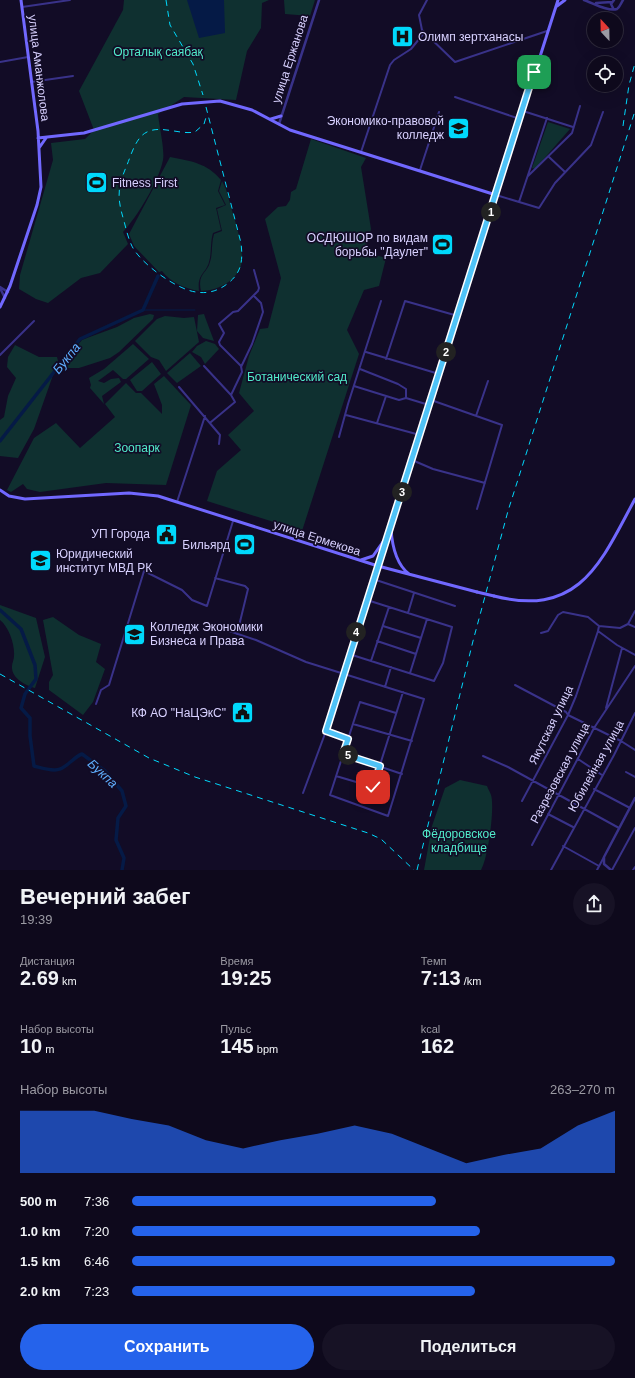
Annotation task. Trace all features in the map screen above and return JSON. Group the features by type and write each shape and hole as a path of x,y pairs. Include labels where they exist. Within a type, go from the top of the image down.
{"main road":[{"name":"улица Аманжолова","path":"21,0 39,146"},
{"path":"378,566 558,0"},
{"path":"555,8 565,0"},
{"path":"38,138 91,132 163,109 194,102 220,101 233,103 271,119 290,130 496,194"},
{"path":"271,119 281,116"},
{"path":"38,131 46,138"},
{"path":"0,307 8,292 40,194 41,175 39,146 46,138"},
{"name":"улица Ермекова","path":"0,490 9,496 25,499 134,493 149,494 378,566 513,600 540,600 566,592 579,584 593,572 602,559 635,499"},
{"path":"359,560 367,559 373,556 380,549 390,527"},
{"path":"390,527 392,543 399,560 406,571 411,575"}],"street":[{"path":"22,7 70,0"},
{"name":"улица Ержанова","path":"279,124 319,0"},
{"path":"427,0 419,20 424,33 452,60 458,62 547,31"},
{"path":"584,0 614,8 618,8 623,0"},
{"path":"593,3 614,0 620,5"},
{"path":"614,0 611,5 614,8"},
{"path":"361,152 390,65 394,60 411,49 424,33"},
{"path":"0,62 28,57"},
{"path":"31,82 72,76"},
{"path":"455,97 520,119"},
{"path":"528,176 572,133 580,106"},
{"path":"522,110 573,128"},
{"path":"420,170 438,112"},
{"path":"496,194 539,208 555,183 591,145 603,112"},
{"path":"519,202 547,118"},
{"path":"549,156 565,172"},
{"path":"241,367 220,345 219,342 224,333 219,324 232,312 238,311 259,288 254,270"},
{"path":"0,287 8,292"},
{"path":"0,287 5,298"},
{"path":"231,395 240,379 242,372 241,367 252,344 264,312 261,303 254,295"},
{"path":"339,437 381,301"},
{"path":"386,358 405,301 458,316"},
{"path":"0,355 34,321"},
{"path":"366,352 439,374"},
{"path":"204,366 231,395 235,402 211,422"},
{"path":"360,369 398,384 406,389 406,398"},
{"path":"476,416 488,381"},
{"path":"354,386 399,400 406,398 430,405"},
{"path":"179,387 211,422 220,435 219,444"},
{"path":"377,424 386,396"},
{"path":"431,400 503,426 477,509"},
{"path":"346,415 420,435"},
{"path":"177,502 205,416"},
{"path":"412,460 433,469 485,483"},
{"path":"96,704 101,690 109,685 144,571 182,590 192,600 207,606 233,521"},
{"path":"303,793 326,731 349,654 378,566"},
{"path":"215,578 245,586 248,589 237,634"},
{"path":"373,579 455,606"},
{"path":"408,613 414,593"},
{"path":"349,654 434,681 443,663 452,627 367,600"},
{"path":"371,661 389,607"},
{"path":"541,633 548,631 558,615 564,612 588,618 599,626 620,628 628,624 635,611"},
{"path":"410,673 427,619"},
{"path":"628,624 635,627"},
{"path":"383,626 421,638"},
{"name":"Якутская улица","path":"522,802 568,715 576,696 599,626"},
{"path":"217,627 256,640 301,660 424,699 388,816 330,795 360,702 396,713"},
{"path":"598,631 622,648 635,655"},
{"path":"378,642 416,654"},
{"name":"Разрезовская улица","path":"606,709 622,648"},
{"name":"Разрезовская улица","path":"532,845 594,728 635,666"},
{"path":"385,687 391,667"},
{"path":"515,685 566,712 568,715 621,741 635,750"},
{"path":"336,776 373,787 403,692"},
{"name":"Юбилейная улица","path":"551,870 635,713"},
{"path":"353,724 412,741"},
{"path":"326,731 348,739"},
{"path":"343,754 402,774"},
{"path":"483,756 533,781 619,828"},
{"path":"578,759 602,775"},
{"path":"626,772 635,777"},
{"path":"594,788 630,808"},
{"path":"597,870 635,798"},
{"path":"548,814 573,827"},
{"path":"604,857 604,864 611,870 635,828"},
{"path":"563,846 599,866"}],"green space":[{"name":"Орталық саябақ","path":"124,0 269,0 262,3 261,28 247,51 236,100 184,97 158,114 163,144 163,160 161,169 147,198 123,232 128,244 100,273 81,278 48,303 36,299 19,289 20,275 53,160 51,143 85,139 94,130 79,91 123,10"},
{"path":"284,0 315,0 310,16 285,14"},
{"path":"548,122 570,129 535,169 532,168"},
{"name":"Ботанический сад","path":"311,139 366,158 361,167 371,229 365,252 386,258 379,286 364,290 347,330 359,354 302,531 207,501 217,471 241,450 228,435 254,411 239,393 249,356 260,329 268,328 281,278 265,219 278,207 286,206 290,200 291,192 296,189"},
{"path":"170,157 204,166 216,174 221,180 218,191 225,205 216,208 221,230 213,233 210,258 208,266 200,277 199,291 189,289 169,278 162,271 159,272 134,246 129,234"},
{"path":"222,181 226,189 242,249 241,264 239,271 229,282 215,289 201,291 200,281 201,277 209,266 214,234 222,231 217,209 226,205 219,191"},
{"path":"150,314 154,315 153,319 119,352 110,358 79,368 68,368 62,364 82,340 117,327 134,318"},
{"path":"204,314 214,341 203,338 197,331 198,315"},
{"path":"165,316 184,318 194,317 199,342 166,371 159,360 151,357 135,341 157,319"},
{"path":"206,341 215,344 219,349 205,364 201,357 192,352 197,346"},
{"path":"133,344 149,359 126,379 123,379 113,370 98,381 104,383 111,379 119,378 121,382 102,396 104,404 90,388 91,385 89,378 104,369"},
{"path":"15,345 39,357 57,357 58,361 34,429 18,458 0,456 0,420 4,417 8,396 16,378 7,367 8,357"},
{"path":"190,353 201,366 177,383 167,373"},
{"path":"152,362 161,374 142,391 137,391 130,380"},
{"name":"Зоопарк","path":"164,376 191,405 166,485 106,483 40,492 27,489 23,484 11,492 7,490 34,438 56,423 80,448 115,417 105,404 126,383 136,393 141,393 162,414 162,405 154,384"},
{"path":"0,605 36,618 45,657 35,688 19,680 12,670 14,647 9,632 0,620"},
{"path":"53,617 79,635 101,644 96,662 105,669 93,702 83,715 49,690 49,682 53,675 43,620"},
{"name":"Фёдоровское кладбище","path":"460,780 487,786 491,795 491,821 484,864 481,870 424,870 432,826 445,788"}],"water":[{"path":"187,0 224,0 225,33 199,38"}],"waterway":[{"name":"Букпа","path":"0,441 80,339 143,310 158,276"},
{"path":"143,310 195,310"},
{"name":"Букпа","path":"0,610 21,629 35,665 36,679 25,694 21,708 30,718 30,736 34,766 57,770 63,768 82,754 105,771 122,791 126,806 118,818 116,840 124,858 122,870"}],"railway":[{"path":"166,0 170,25 193,64 203,95"},
{"path":"623,126 629,85 635,63"},
{"path":"206,107 241,243 242,255 239,271 232,280 216,290 200,293 188,290 169,281 141,259 131,244 126,230 120,206 119,193 121,180 132,151 143,134 158,129 189,133 195,132 204,124 207,114"},
{"path":"417,870 473,641 508,511 635,111"},
{"path":"0,674 149,758 195,777 368,833 381,839 414,870"}],"place":[{"name":"Олимп зертханасы","path":"403,37"},
{"name":"Экономико-правовой колледж","path":"459,128"},
{"name":"Fitness First","path":"97,183"},
{"name":"ОСДЮШОР по видам борьбы \"Даулет\"","path":"443,245"},
{"name":"УП Города","path":"166,534"},
{"name":"Бильярд","path":"245,545"},
{"name":"Юридический институт МВД РК","path":"41,561"},
{"name":"Колледж Экономики Бизнеса и Права","path":"135,634"},
{"name":"КФ АО \"НаЦЭкС\"","path":"242,713"}],"route":[{"path":"373,787 380,766 343,754 348,739 326,731 534,72"}]}
